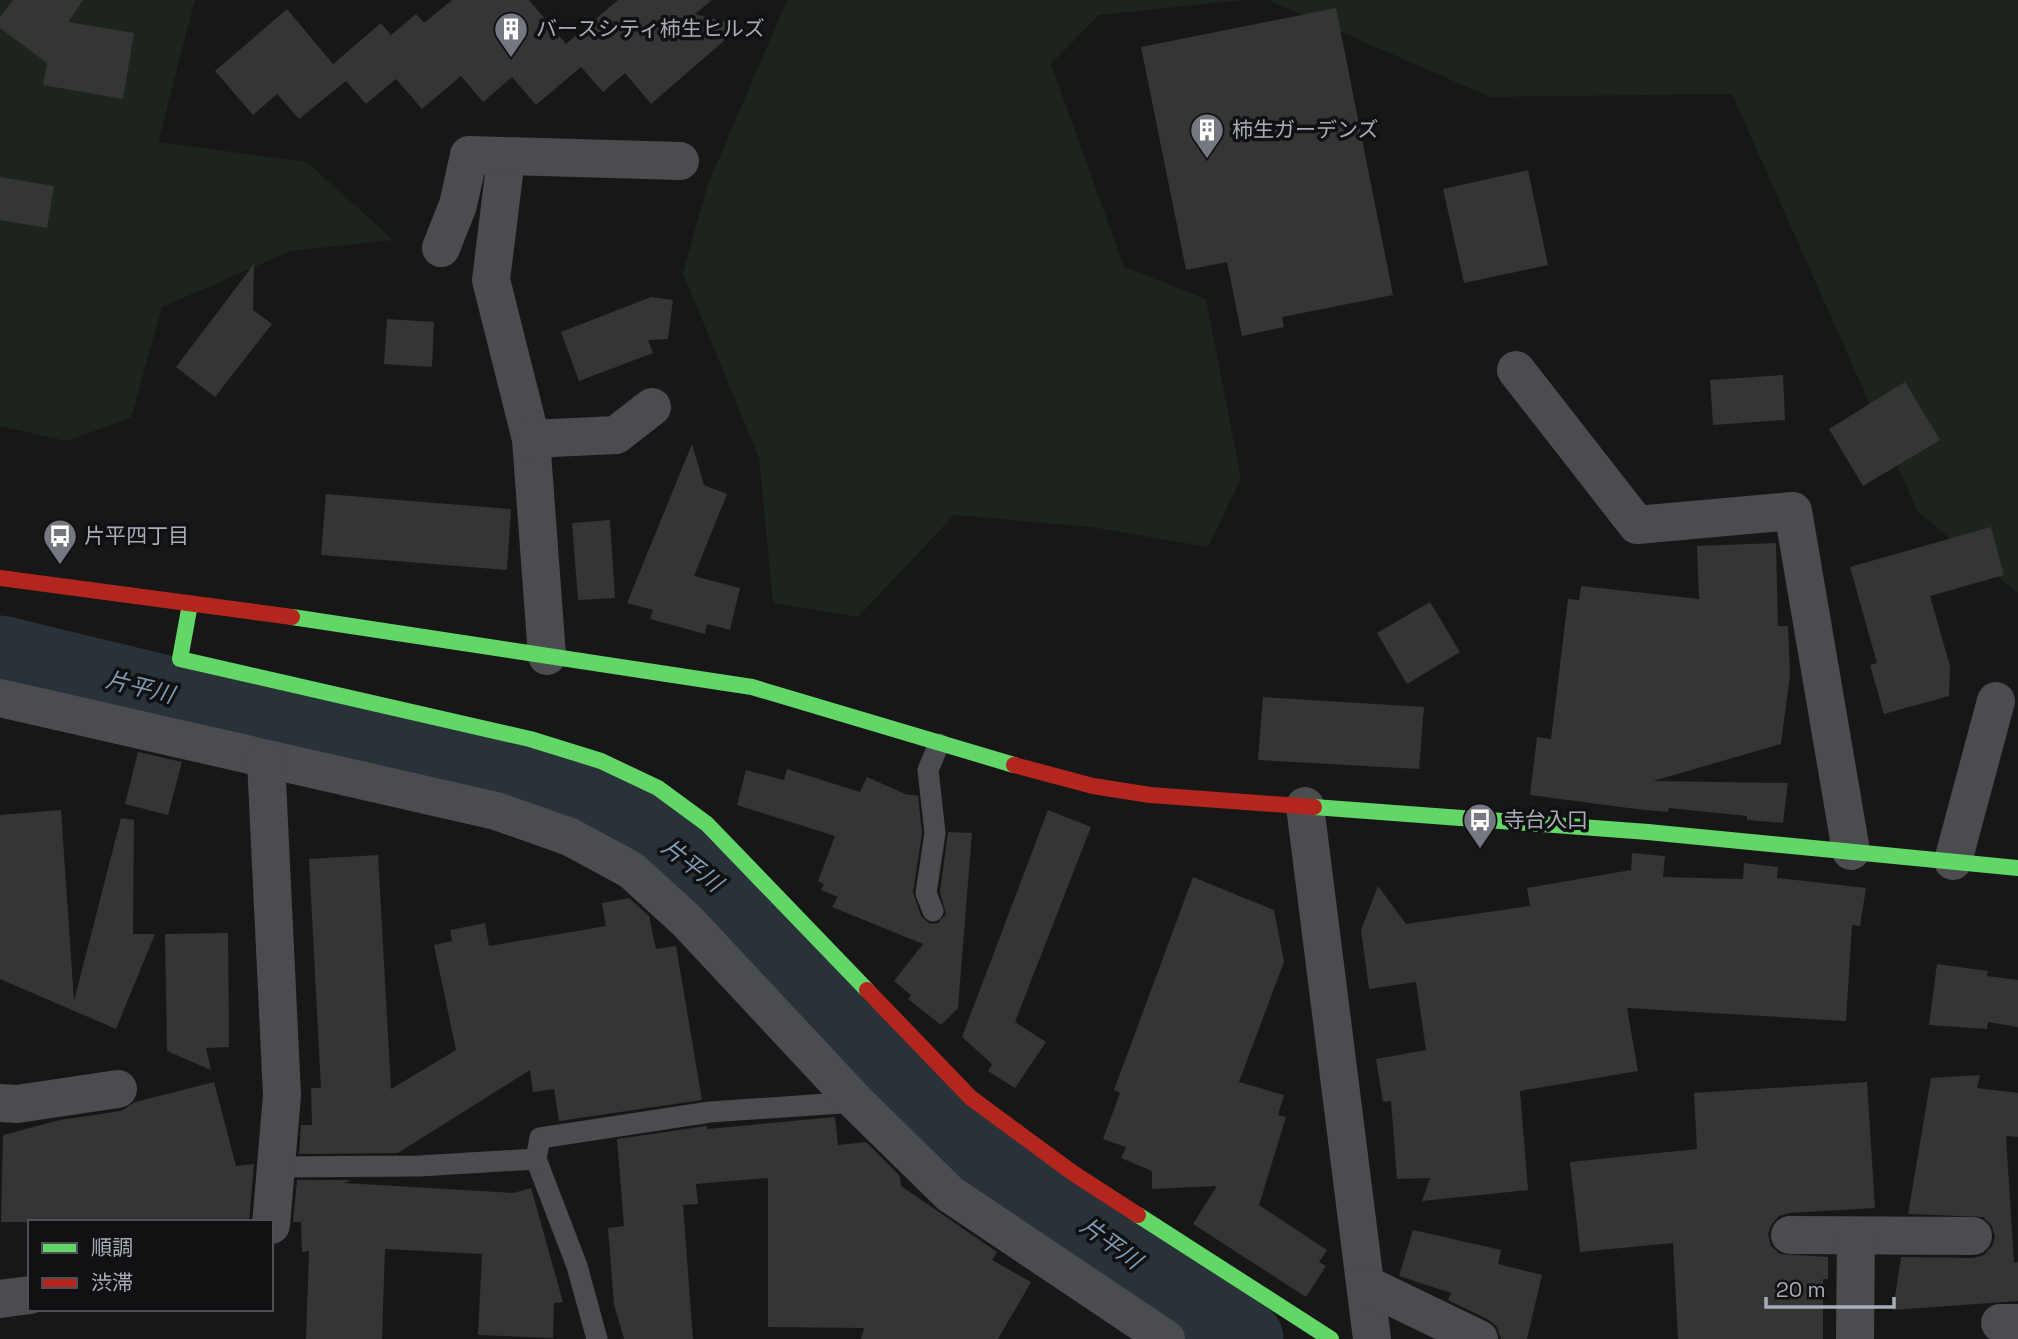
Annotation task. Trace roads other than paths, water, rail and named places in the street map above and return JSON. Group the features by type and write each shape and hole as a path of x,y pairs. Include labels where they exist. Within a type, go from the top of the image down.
{"main road":[{"path":"0,578 752,687 939,744 1093,786 1138,793 1648,832 2018,868"},
{"path":"190,604 180,659 530,739 601,761 658,788 707,824 971,1098 1073,1173 1331,1339"}],"street":[{"path":"441,248 458,205 469,155 680,161"},
{"path":"506,158 491,280 531,439 547,656"},
{"path":"1516,370 1637,525 1793,511 1850,851"},
{"path":"531,439 616,435 652,407"},
{"path":"0,698 496,811 570,837 631,870 687,921 856,1102 950,1194 1166,1339"},
{"path":"1953,861 1996,701"},
{"path":"266,760 282,1095 271,1220"},
{"path":"1305,806 1372,1339"},
{"path":"0,1103 17,1104 118,1089"},
{"path":"1790,1235 1973,1236"},
{"path":"1855,1339 1856,1236"},
{"path":"1367,1285 1479,1339"},
{"path":"0,1299 28,1295"}],"lane":[{"path":"933,911 926,894 934,833 928,770 939,744"},
{"path":"597,1339 577,1266 536,1159 540,1138 710,1112 856,1102"},
{"path":"276,1167 419,1166 536,1159"}],"waterway":[{"name":"片平川","path":"0,654 381,746 513,770 603,799 712,877 953,1131 1245,1339"}],"place":[{"name":"バースシティ柿生ヒルズ","path":"511,59"},
{"name":"柿生ガーデンズ","path":"1207,160"},
{"name":"片平四丁目","path":"60,566"},
{"name":"寺台入口","path":"1480,850"}]}
